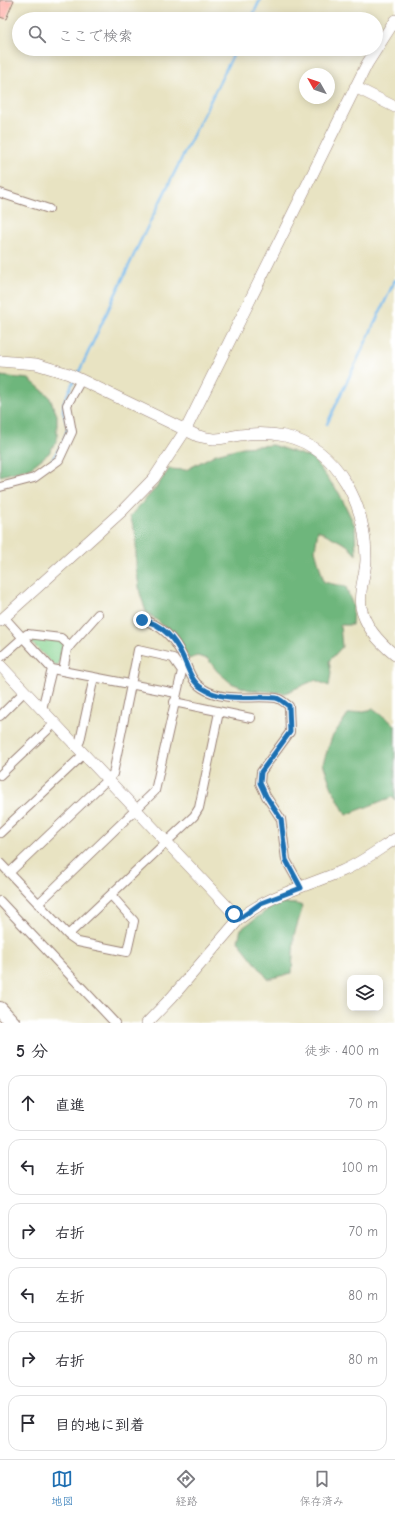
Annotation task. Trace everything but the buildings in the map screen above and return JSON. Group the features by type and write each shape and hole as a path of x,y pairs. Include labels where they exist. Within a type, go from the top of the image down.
{"highway":[{"path":"0,1009 13,1023"}],"street":[{"path":"383,39 395,20"},
{"path":"176,693 52,669 24,639 2,619 122,511 154,478 185,431 355,87 372,56"},
{"path":"355,87 395,107"},
{"path":"0,193 49,209"},
{"path":"0,361 36,364 77,378 198,436 216,439 260,433 285,436 313,448 333,464 345,480 353,496 364,534 366,560 359,593 365,620 377,638 395,656"},
{"path":"0,487 34,478 59,460 72,432 67,405 77,378"},
{"path":"63,671 67,649 98,614"},
{"path":"142,620 151,622 167,633 175,642 189,674 201,688 219,695 235,698 278,698 289,706 290,732 261,772 260,783 266,796 281,819 286,860 301,888"},
{"path":"0,658 24,639 27,634 61,638 70,646"},
{"path":"9,873 113,774 138,650 173,658 182,671 155,791 38,904"},
{"path":"0,665 239,919"},
{"path":"42,709 52,669"},
{"path":"81,750 80,741 94,677"},
{"path":"0,716 25,691"},
{"path":"174,702 251,718"},
{"path":"68,935 194,816 199,808 219,712"},
{"path":"0,775 55,723"},
{"path":"0,833 81,750"},
{"path":"147,1023 172,997 239,919 261,903 301,888 363,860 395,839"},
{"path":"0,863 68,935 78,942 127,952 134,922 111,895"},
{"path":"0,901 115,1023"}],"green space":[{"path":"0,376 29,379 49,396 57,415 57,440 49,453 30,468 0,476"},
{"path":"272,445 312,458 339,493 355,526 356,555 347,545 318,530 315,550 324,582 346,587 353,606 352,625 340,625 342,647 329,661 331,673 329,686 315,680 285,693 249,690 231,683 217,671 208,659 197,656 189,659 170,633 146,612 140,593 136,567 136,536 130,516 156,488 169,469 186,470 216,454 243,447"},
{"path":"27,638 59,640 63,644 58,666 54,665"},
{"path":"374,709 395,725 395,800 392,797 346,815 331,786 323,763 332,737 348,714"},
{"path":"277,903 303,906 294,935 292,973 268,979 238,941 241,929"}],"waterway":[{"path":"254,12 260,0"},
{"path":"78,374 140,242 233,56"},
{"path":"327,424 395,280"},
{"path":"52,460 63,443 68,428 63,411 64,402 74,380"},
{"path":"25,477 37,471"}],"route":[{"path":"142,620 151,622 167,633 175,642 189,674 201,688 224,697 278,698 289,706 290,732 261,772 260,783 266,796 281,819 286,860 301,888 261,903 239,919 234,914"}]}
